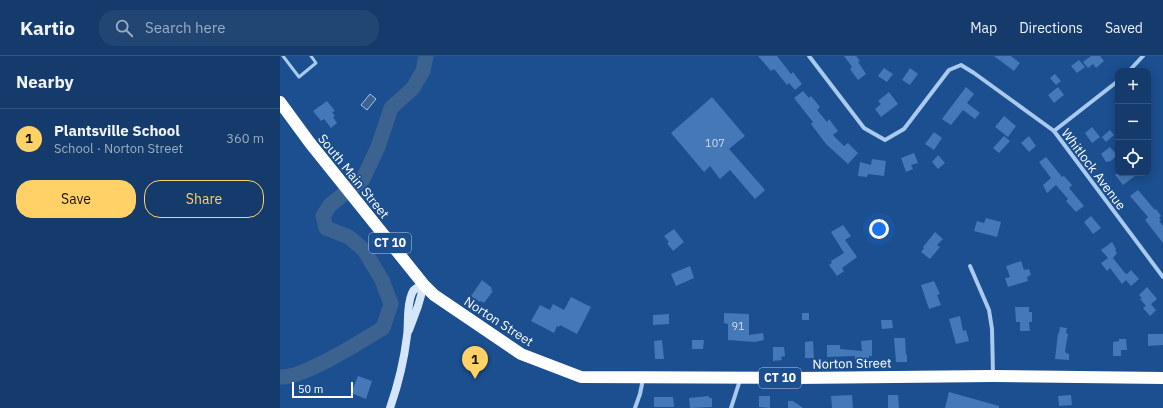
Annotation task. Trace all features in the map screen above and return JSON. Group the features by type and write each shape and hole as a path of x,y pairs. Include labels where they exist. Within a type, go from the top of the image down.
{"highway":[{"name":"South Main Street","path":"280,102 344,187 424,286"},
{"name":"Norton Street","path":"424,286 434,295 521,354 581,377 740,378 993,376 1163,378"}],"main road":[{"path":"390,408 400,375 407,335 424,286"}],"street":[{"name":"Whitlock Avenue","path":"810,56 864,128 885,140 904,129 949,70 961,65 974,73 1054,131 1163,277"},
{"path":"1132,68 1143,56"},
{"path":"1054,131 1115,83"},
{"path":"970,266 989,310 992,329 993,376"},
{"path":"635,408 644,378"},
{"path":"731,408 740,378"}],"lane":[{"path":"283,56 299,76 316,63 311,56"}],"water":[{"path":"370,94 376,99 367,110 361,105"}],"building":[{"path":"758,56 777,56 791,74 793,72 802,84 795,90 789,83 787,85 774,69 771,71"},
{"path":"844,56 856,56 866,74 858,80 850,69 852,67"},
{"path":"994,56 1011,56 1020,63 1014,71"},
{"path":"1091,56 1100,56 1104,61 1096,68 1093,64 1088,68 1083,62"},
{"path":"1079,60 1085,67 1077,73 1071,66"},
{"path":"884,68 893,74 887,82 878,76"},
{"path":"910,68 918,74 910,85 902,80"},
{"path":"1055,74 1061,81 1056,85 1050,78"},
{"path":"966,87 974,94 967,103 980,113 975,119 963,110 951,125 942,119"},
{"path":"1058,87 1064,95 1054,103 1048,95"},
{"path":"803,91 809,98 811,96 820,107 817,110 827,122 829,119 838,131 833,135 844,146 848,143 858,153 848,164 826,144 811,124 813,122 794,98"},
{"path":"889,92 898,104 881,117 875,109 881,104 878,101"},
{"path":"712,97 745,136 729,149 765,190 755,199 730,170 720,179 710,166 704,172 671,133"},
{"path":"327,101 335,111 332,112 337,123 331,128 324,119 321,121 313,111"},
{"path":"1004,116 1016,126 1008,137 995,127"},
{"path":"1092,127 1100,137 1092,143 1085,133"},
{"path":"1110,130 1114,135 1106,142 1102,137"},
{"path":"934,132 942,138 934,150 925,144"},
{"path":"1004,136 1010,141 999,153 993,148"},
{"path":"1029,136 1036,146 1029,152 1021,143"},
{"path":"1110,147 1115,153 1115,157 1111,161 1106,162 1101,154"},
{"path":"914,153 918,163 911,165 913,169 906,172 901,158"},
{"path":"938,155 945,163 938,169 932,162"},
{"path":"1046,157 1062,177 1064,176 1072,185 1069,188 1084,206 1076,212 1066,201 1068,199 1056,185 1047,193 1043,185 1051,178 1039,162"},
{"path":"872,159 886,161 884,176 868,174 867,177 858,176 860,162 871,165"},
{"path":"1116,176 1135,176 1123,185"},
{"path":"1138,190 1161,216 1159,218 1161,220 1159,221 1163,226 1163,243 1145,220 1148,217 1130,196"},
{"path":"1091,216 1101,228 1093,234 1084,222"},
{"path":"986,218 1001,222 997,237 974,231 977,221 984,223"},
{"path":"843,225 851,236 845,240 857,257 842,268 844,271 837,276 829,265 832,263 831,261 844,253 831,232"},
{"path":"674,229 684,242 673,251 667,243 669,242 664,236"},
{"path":"935,232 943,239 937,245 940,247 930,259 921,252 924,248 923,247"},
{"path":"1112,242 1117,253 1113,258 1125,273 1127,274 1131,270 1139,279 1131,286 1126,280 1122,284 1110,268 1107,271 1101,263 1108,258 1101,250"},
{"path":"1021,261 1024,270 1029,269 1031,275 1027,277 1028,281 1008,287 1005,278 1010,277 1006,266"},
{"path":"690,266 694,278 676,286 671,274"},
{"path":"482,280 492,288 491,290 493,291 484,303 471,296"},
{"path":"934,281 940,294 937,295 941,305 929,309 921,285"},
{"path":"1147,287 1157,299 1151,304 1156,310 1150,316 1143,308 1146,306 1140,299 1142,298 1139,295"},
{"path":"571,297 591,307 577,334 560,325 559,327 557,326 554,333 531,321 540,305 550,310 553,304 564,310"},
{"path":"1015,307 1029,307 1029,312 1032,312 1032,322 1029,322 1030,331 1020,331 1020,322 1016,322"},
{"path":"724,313 749,314 749,335 763,333 764,340 755,342 728,340 728,324 724,323"},
{"path":"802,313 809,313 809,320 802,320"},
{"path":"669,314 669,324 653,325 653,315"},
{"path":"960,316 963,331 966,330 969,341 956,344 949,319"},
{"path":"881,320 892,320 893,328 882,329"},
{"path":"1060,327 1067,328 1066,333 1068,334 1065,351 1069,354 1069,360 1055,359"},
{"path":"1148,334 1163,334 1163,345 1148,346"},
{"path":"894,338 905,338 907,362 896,362"},
{"path":"1119,339 1126,339 1127,350 1121,350 1121,356 1113,356 1113,342 1119,341"},
{"path":"662,340 664,359 655,359 654,341"},
{"path":"692,340 704,340 703,349 692,349"},
{"path":"872,340 872,356 869,356 869,358 855,359 855,356 827,357 827,345 840,345 840,349 862,351 861,341"},
{"path":"813,341 814,358 805,358 805,342"},
{"path":"773,347 784,347 785,356 781,357 782,360 773,361"},
{"path":"358,376 372,381 366,399 351,393"},
{"path":"949,392 999,406 999,408 945,408"},
{"path":"852,395 853,408 832,408 831,396"},
{"path":"888,395 898,395 899,408 888,408"},
{"path":"1071,395 1072,405 1059,406 1058,396"},
{"path":"709,396 709,398 712,398 712,407 690,408 689,398"},
{"path":"759,396 770,396 770,408 759,407"},
{"path":"654,397 673,397 674,407 654,407"},
{"path":"788,401 793,401 803,408 788,408"}],"waterway":[{"path":"280,377 290,376 317,366 383,328 391,304 382,280 364,250 349,237 326,228 323,216 330,205 363,179 378,147 391,108 413,88 423,71 426,56"}],"place":[{"name":"Plantsville School","path":"475,379"}]}
